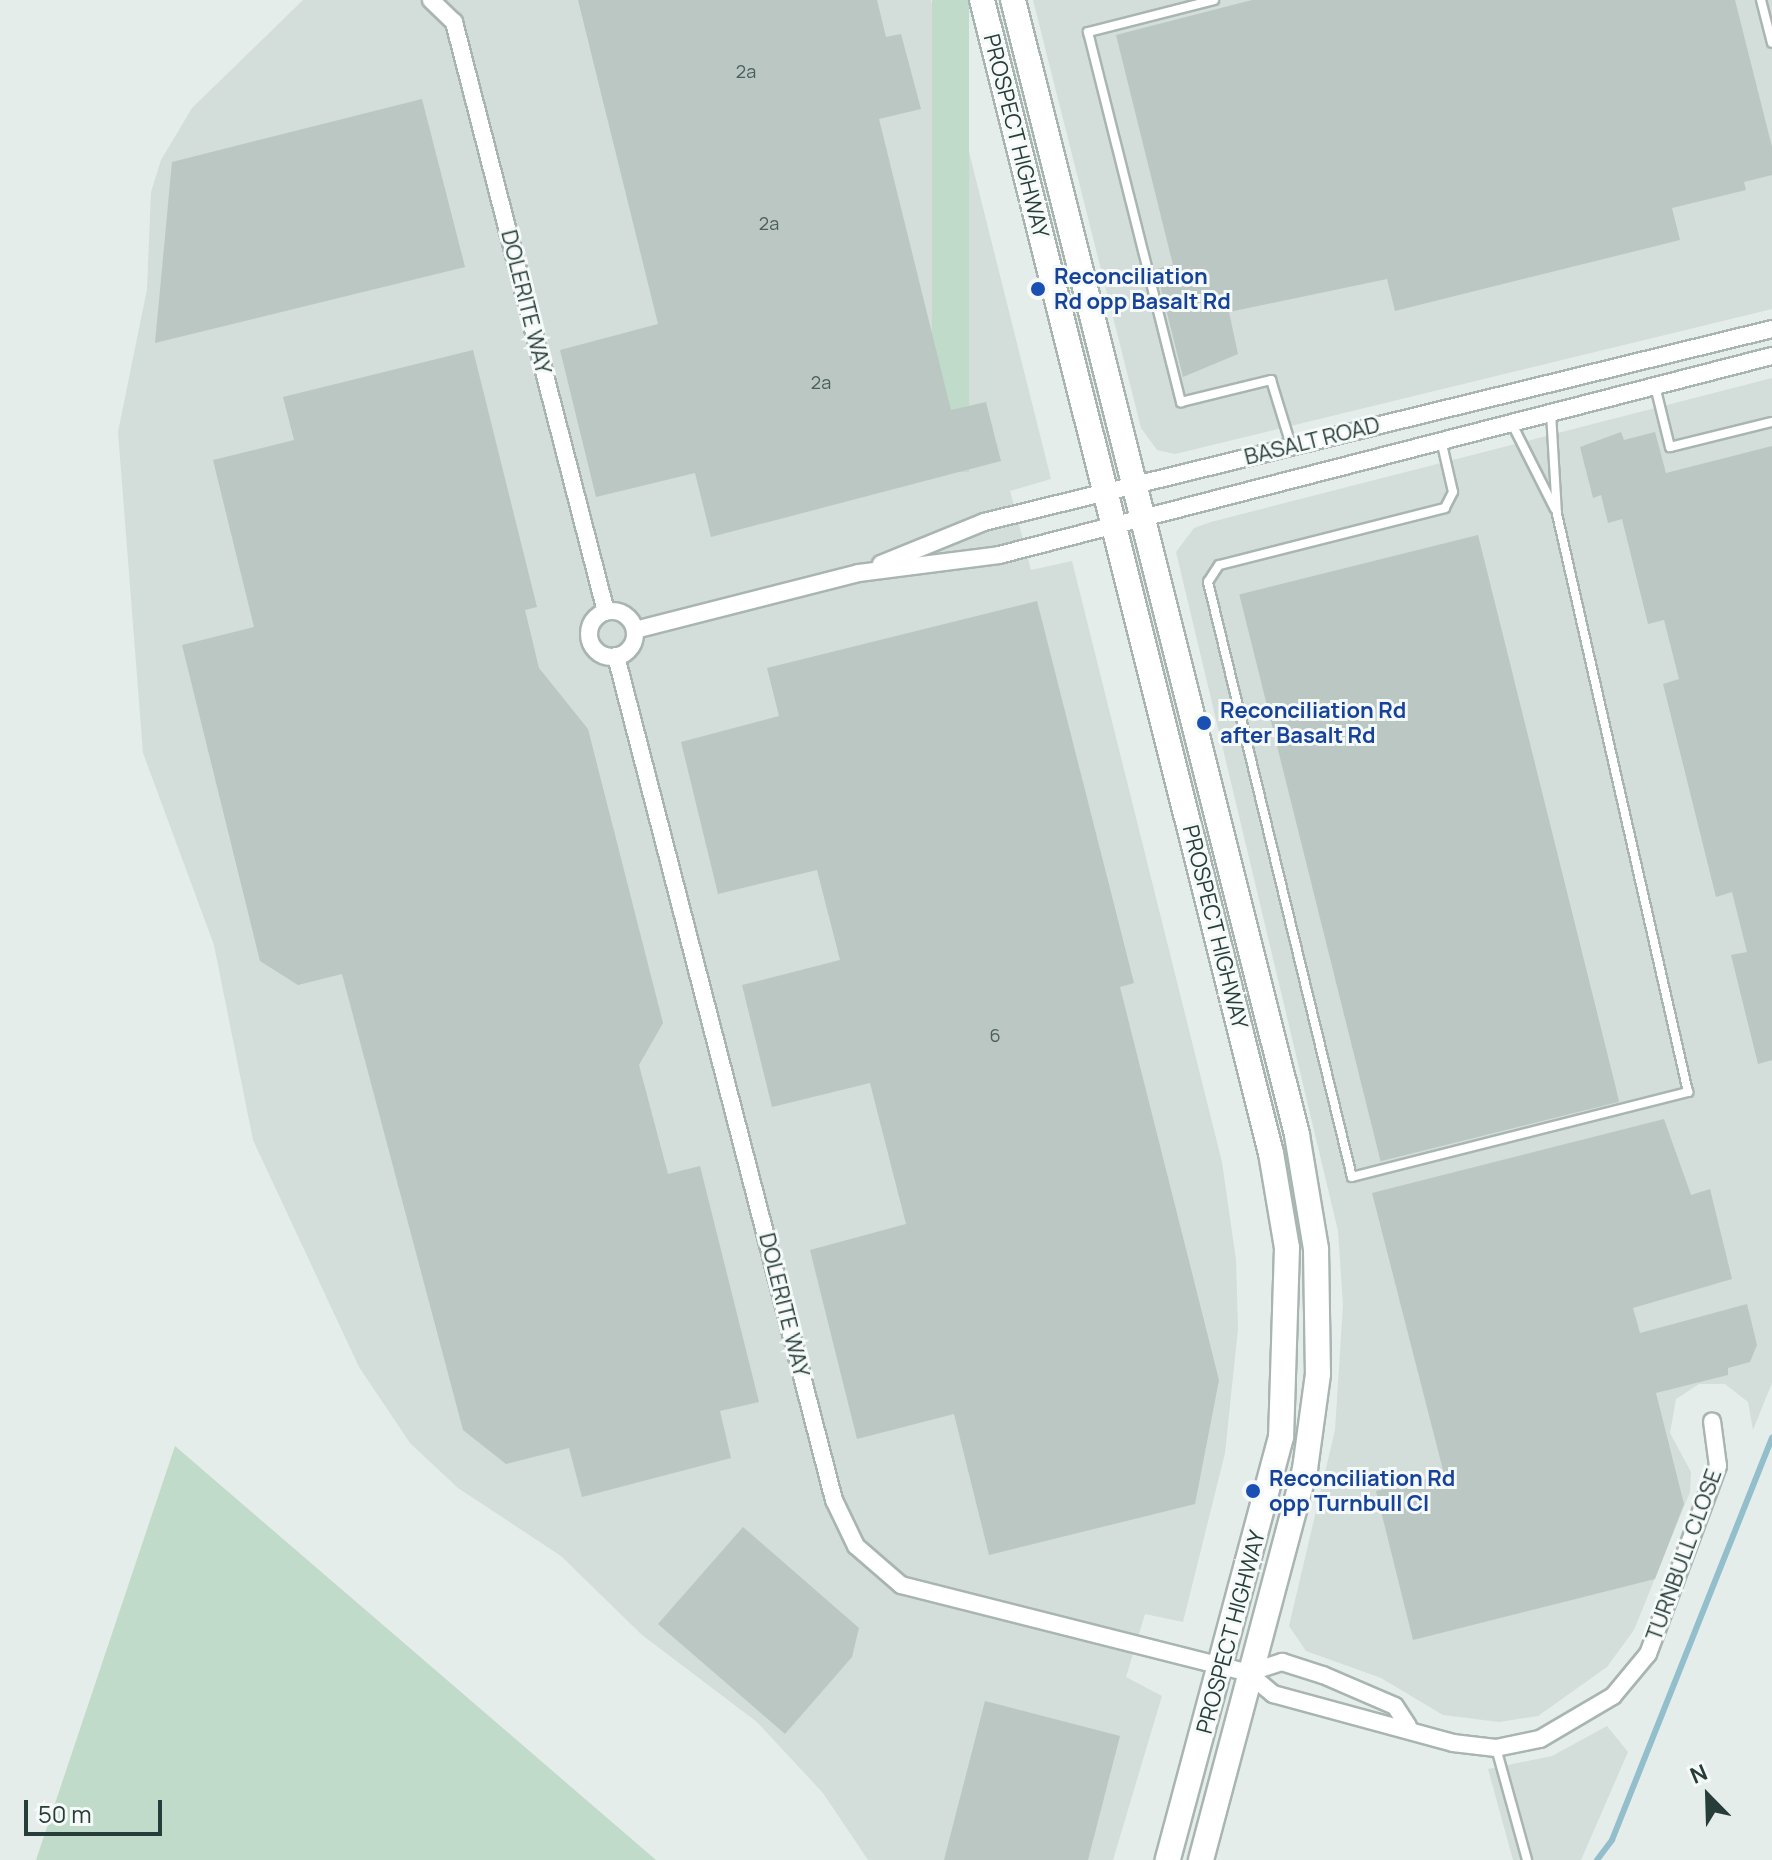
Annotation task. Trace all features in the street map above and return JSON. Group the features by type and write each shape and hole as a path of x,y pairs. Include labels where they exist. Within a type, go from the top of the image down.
{"main road":[{"name":"PROSPECT HIGHWAY","path":"982,0 1271,1153 1287,1248 1281,1437 1168,1860"},
{"name":"PROSPECT HIGHWAY","path":"1013,0 1297,1135 1316,1249 1318,1374 1309,1444 1201,1860"}],"street":[{"name":"DOLERITE WAY","path":"431,0 454,22 606,612"},
{"name":"BASALT ROAD","path":"859,573 984,522 1772,329"},
{"name":"BASALT ROAD","path":"635,630 859,573 999,555 1772,356"},
{"path":"1530,390 1543,414"},
{"path":"606,612 621,613 635,630 633,644 616,656 601,654 590,635 606,612"},
{"name":"DOLERITE WAY","path":"616,656 834,1500 856,1546 901,1585 1248,1673"},
{"name":"TURNBULL CLOSE","path":"1248,1673 1273,1694 1408,1726 1453,1743 1496,1748 1574,1725 1613,1696 1648,1654 1718,1466 1712,1421"},
{"name":"TURNBULL CLOSE","path":"1248,1673 1282,1662 1323,1675 1395,1706 1408,1726"}],"lane":[{"path":"1214,0 1088,32 1181,402 1271,380 1291,445"},
{"path":"1761,0 1772,43"},
{"path":"1655,385 1670,447 1772,422"},
{"path":"1440,439 1453,492 1445,508 1219,565 1208,582 1352,1177 1688,1092 1557,514 1543,414"},
{"path":"1511,422 1557,514"},
{"path":"1496,1748 1527,1860"}],"shaded area":[{"path":"303,0 931,0 1051,479 1010,491 1031,570 1072,561 1222,1162 1236,1260 1238,1329 1225,1453 1183,1622 1145,1614 1126,1677 1162,1696 1113,1860 868,1860 823,1793 757,1722 642,1635 561,1556 458,1488 410,1443 359,1367 253,1140 214,945 143,753 118,432 147,289 151,192 161,160 192,108"},
{"path":"1033,0 1772,0 1772,309 1175,454 1157,450 1141,428"},
{"path":"1772,378 1772,1383 1753,1430 1748,1402 1725,1384 1699,1384 1676,1399 1670,1433 1691,1472 1690,1492 1634,1630 1607,1667 1538,1716 1499,1722 1443,1715 1381,1678 1306,1651 1289,1626 1335,1430 1343,1305 1338,1231 1176,552 1194,528 1211,522"},
{"path":"1607,1726 1628,1752 1581,1860 1513,1860 1488,1769 1552,1756"}],"green space":[{"path":"932,0 969,0 969,472 932,472"},
{"path":"175,1446 656,1860 36,1860"}],"building":[{"path":"578,0 877,0 886,37 901,34 921,109 879,119 951,410 986,402 1001,461 711,537 695,473 596,497 560,350 658,324"},
{"path":"1252,0 1735,0 1772,147 1772,175 1744,182 1746,190 1672,208 1680,240 1395,311 1387,279 1229,312 1238,354 1183,377 1156,269 1173,265 1116,35"},
{"path":"422,99 465,267 155,343 172,162"},
{"path":"473,350 537,607 525,610 539,668 588,729 663,1023 639,1065 668,1174 700,1166 759,1402 720,1411 731,1458 582,1497 569,1448 506,1464 463,1430 342,974 298,985 260,961 182,645 254,627 213,460 294,440 283,397"},
{"path":"1621,432 1624,440 1655,432 1666,473 1772,446 1772,1060 1758,1064 1731,955 1747,952 1732,892 1716,897 1663,684 1679,679 1664,620 1648,624 1622,519 1608,523 1601,495 1593,498 1580,447"},
{"path":"1478,535 1619,1102 1381,1161 1239,595"},
{"path":"1037,601 1134,983 1120,987 1219,1380 1195,1504 989,1555 954,1414 857,1439 810,1250 906,1224 870,1083 772,1107 742,985 840,960 817,870 718,894 681,742 779,716 767,668"},
{"path":"1664,1119 1691,1195 1710,1189 1732,1279 1633,1308 1640,1333 1747,1304 1757,1345 1750,1362 1728,1368 1728,1375 1656,1393 1684,1504 1655,1579 1413,1640 1376,1491 1444,1474 1372,1193"},
{"path":"743,1527 859,1628 852,1657 785,1734 658,1624"},
{"path":"985,1701 1120,1736 1088,1860 944,1860"}],"waterway":[{"path":"1597,1860 1612,1840 1772,1438"}],"place":[{"name":"Reconciliation Rd opp Basalt Rd","path":"1038,289"},
{"name":"Reconciliation Rd after Basalt Rd","path":"1204,723"},
{"name":"Reconciliation Rd opp Turnbull Cl","path":"1253,1491"}]}
